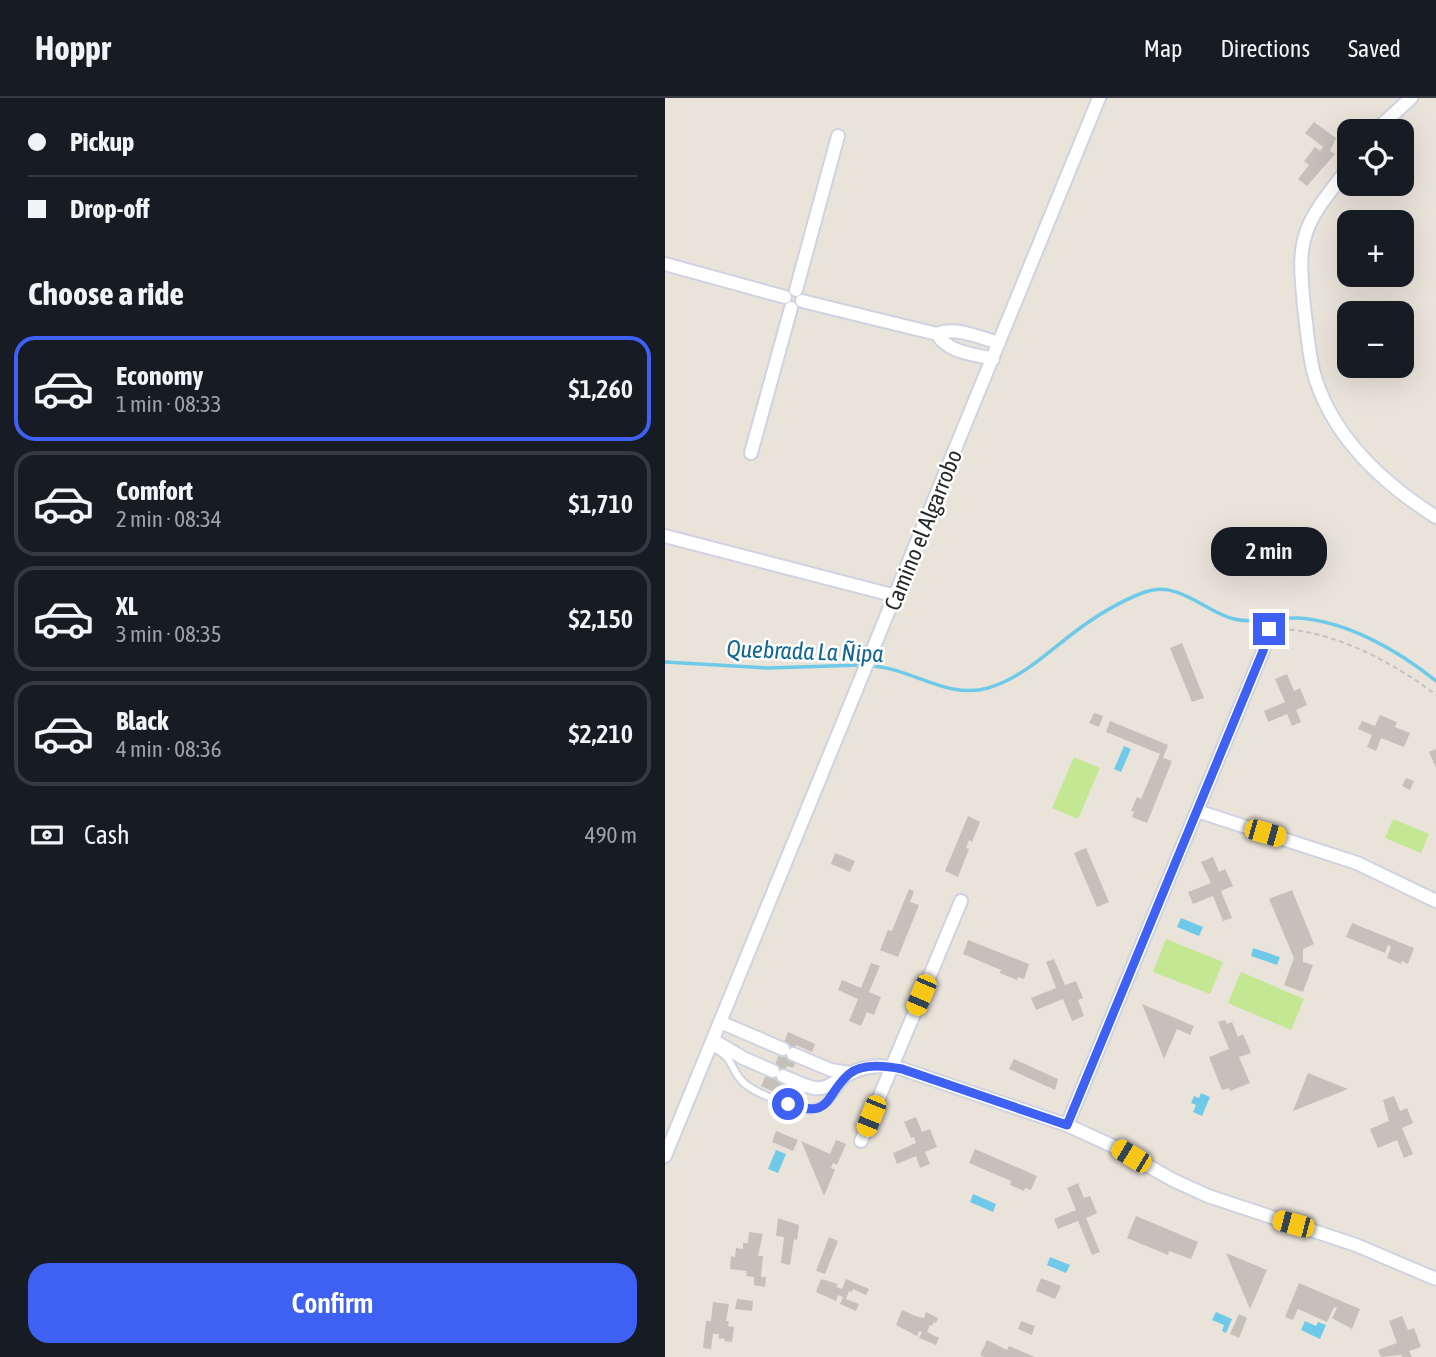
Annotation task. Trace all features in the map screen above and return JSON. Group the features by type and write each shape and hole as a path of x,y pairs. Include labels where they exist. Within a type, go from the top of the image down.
{"street":[{"name":"Camino el Algarrobo","path":"665,1156 1099,98"},
{"path":"1388,119 1411,98"},
{"path":"751,453 838,136"},
{"path":"1337,183 1309,224 1303,243 1302,285 1313,369 1328,410 1359,454 1396,491 1436,517"},
{"path":"665,264 937,334 957,332 999,344"},
{"path":"937,334 947,346 993,359"},
{"path":"665,536 896,596"},
{"path":"1067,1125 1263,651 1269,629"},
{"path":"1197,811 1357,863 1436,901"},
{"path":"861,1141 961,901"},
{"path":"720,1022 831,1070 850,1073"},
{"path":"712,1044 815,1088 826,1087 850,1073 874,1067 891,1067 1067,1125 1208,1196 1356,1245 1436,1279"}],"lane":[{"path":"712,1044 729,1059 740,1079 748,1086 807,1110 816,1109 826,1103 850,1073"}],"path":[{"path":"1269,629 1307,632 1354,648 1389,663 1436,695"}],"green space":[{"path":"1074,757 1100,768 1078,819 1052,808"},
{"path":"1393,819 1429,834 1421,853 1385,838"},
{"path":"1166,939 1223,962 1210,994 1153,972"},
{"path":"1241,972 1304,999 1291,1030 1228,1003"}],"water":[{"path":"1124,746 1131,749 1121,772 1114,769"},
{"path":"1181,918 1203,927 1199,936 1177,927"},
{"path":"1253,948 1280,957 1277,965 1251,956"},
{"path":"1201,1093 1210,1097 1202,1116 1193,1112 1196,1105 1191,1103 1194,1096 1199,1098"},
{"path":"776,1150 786,1154 778,1173 768,1169"},
{"path":"973,1194 996,1204 993,1212 970,1202"},
{"path":"1050,1257 1070,1265 1066,1273 1047,1265"},
{"path":"1216,1312 1232,1319 1226,1333 1222,1331 1224,1325 1212,1320"},
{"path":"1305,1321 1316,1326 1318,1322 1326,1325 1320,1339 1301,1330"}],"building":[{"path":"1314,122 1336,138 1330,151 1335,154 1307,186 1298,179 1309,165 1304,161 1315,147 1320,151 1323,147 1305,133"},
{"path":"1182,643 1204,698 1192,702 1170,648"},
{"path":"1287,674 1294,691 1300,688 1307,705 1296,710 1301,722 1292,726 1287,714 1268,722 1264,711 1285,702 1275,679"},
{"path":"1094,713 1103,716 1099,727 1089,723"},
{"path":"1380,715 1397,722 1395,727 1410,733 1404,747 1381,738 1376,751 1367,747 1372,735 1358,729 1362,721 1375,726"},
{"path":"1110,721 1168,745 1163,758 1172,761 1147,823 1132,817 1134,812 1131,811 1137,797 1141,799 1160,754 1106,732"},
{"path":"1436,749 1436,768 1429,752"},
{"path":"1406,778 1414,781 1410,790 1402,786"},
{"path":"968,816 980,822 972,842 969,840 966,848 969,849 958,877 945,871"},
{"path":"1086,848 1109,902 1097,907 1074,853"},
{"path":"835,853 855,861 850,872 831,864"},
{"path":"1213,857 1219,872 1225,869 1233,886 1221,891 1232,918 1223,921 1213,896 1193,904 1188,892 1211,883 1201,862"},
{"path":"909,889 914,891 910,902 919,905 898,957 880,950 888,930 892,931"},
{"path":"1292,890 1314,944 1303,949 1303,962 1313,965 1303,992 1284,985 1294,958 1269,899"},
{"path":"1352,923 1414,948 1408,964 1387,958 1391,947 1388,945 1385,953 1346,937"},
{"path":"968,940 1029,964 1024,979 1018,977 1017,980 963,954"},
{"path":"1054,959 1065,985 1076,981 1083,998 1078,1000 1084,1016 1072,1021 1063,999 1036,1010 1031,998 1056,988 1046,962"},
{"path":"871,963 880,966 869,992 881,997 874,1015 867,1012 861,1026 849,1021 858,999 838,990 842,980 861,988"},
{"path":"1142,1004 1194,1026 1190,1035 1177,1029 1164,1059"},
{"path":"1225,1020 1227,1024 1232,1022 1238,1037 1243,1034 1251,1053 1239,1057 1250,1083 1230,1091 1229,1088 1222,1090 1209,1057 1229,1049 1218,1022"},
{"path":"788,1032 815,1044 812,1052 796,1045 791,1059 796,1061 793,1068 787,1066 782,1079 789,1082 788,1086 799,1091 795,1101 761,1086 767,1073 771,1075"},
{"path":"1014,1059 1058,1079 1055,1090 1009,1069"},
{"path":"1308,1073 1348,1089 1293,1111"},
{"path":"1394,1096 1400,1111 1407,1108 1413,1123 1402,1128 1413,1154 1404,1158 1397,1140 1378,1148 1370,1129 1389,1121 1383,1100"},
{"path":"916,1117 922,1132 930,1129 937,1147 925,1152 930,1164 920,1168 916,1156 897,1164 893,1153 916,1143 904,1122"},
{"path":"776,1131 798,1140 793,1151 772,1142"},
{"path":"836,1140 846,1144 837,1165 833,1163 831,1168 835,1170 824,1196 801,1141 830,1154"},
{"path":"975,1149 1037,1176 1031,1190 1025,1188 1024,1191 1010,1185 1011,1181 969,1163"},
{"path":"1078,1183 1084,1198 1090,1196 1097,1213 1086,1218 1100,1252 1092,1255 1078,1221 1058,1229 1054,1219 1076,1210 1067,1188"},
{"path":"1136,1216 1198,1242 1191,1259 1169,1251 1168,1255 1127,1238"},
{"path":"778,1218 799,1225 790,1265 781,1263 784,1237 776,1236"},
{"path":"749,1232 763,1234 758,1256 763,1256 761,1277 766,1277 765,1287 754,1285 754,1277 746,1276 747,1271 730,1269 731,1256 735,1257 736,1248 743,1249 743,1243 748,1243"},
{"path":"829,1237 838,1241 825,1274 816,1271"},
{"path":"1226,1253 1267,1270 1250,1309"},
{"path":"1041,1278 1061,1286 1055,1299 1036,1291"},
{"path":"821,1279 838,1284 836,1287 842,1289 846,1279 869,1289 866,1295 853,1289 852,1292 849,1291 846,1299 859,1304 856,1311 840,1304 843,1297 838,1295 836,1301 816,1292"},
{"path":"1299,1283 1360,1309 1352,1329 1332,1318 1337,1308 1334,1307 1327,1322 1298,1309 1293,1320 1285,1317"},
{"path":"737,1299 753,1301 752,1311 735,1309"},
{"path":"713,1302 729,1304 726,1321 729,1321 728,1326 734,1327 732,1342 718,1338 719,1334 713,1334 711,1349 703,1348 706,1321 711,1321"},
{"path":"902,1310 918,1317 924,1318 926,1312 938,1318 927,1332 939,1338 936,1345 919,1338 922,1332 919,1331 917,1336 896,1325"},
{"path":"1239,1314 1247,1318 1239,1338 1230,1334"},
{"path":"1402,1316 1408,1330 1414,1328 1421,1347 1409,1351 1412,1357 1381,1357 1378,1350 1397,1343 1389,1321"},
{"path":"1021,1321 1035,1326 1032,1335 1018,1329"},
{"path":"987,1340 1007,1350 1009,1346 1035,1357 984,1357 980,1355"}],"waterway":[{"name":"Quebrada La Ñipa","path":"870,666 900,672 958,690 988,688 1022,672 1107,610 1157,589 1180,593 1234,619 1250,621 1298,618 1335,625 1371,639 1406,659 1436,681"},
{"name":"Quebrada La Ñipa","path":"665,662 768,668 862,665"}],"route":[{"path":"788,1104 807,1110 816,1109 826,1103 850,1073 884,1066 902,1069 1067,1125 1263,651 1269,629"}]}
